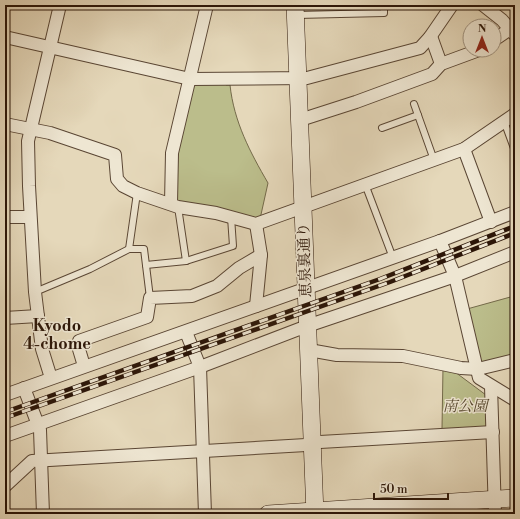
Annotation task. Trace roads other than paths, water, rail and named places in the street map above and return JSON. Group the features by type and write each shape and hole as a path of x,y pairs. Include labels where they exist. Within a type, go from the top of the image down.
{"street":[{"path":"51,378 42,349 35,292 30,217 28,141 60,5"},
{"path":"175,205 172,153 207,5"},
{"path":"5,37 190,79 307,78 420,48 430,37 452,5"},
{"path":"483,5 512,32 502,36"},
{"name":"恵泉裏通り","path":"295,10 299,78 315,513"},
{"path":"430,37 442,64"},
{"path":"300,120 356,102 432,74 442,64 462,56"},
{"path":"5,124 32,129 81,142 115,155 117,179 123,186 137,193 175,205 256,224 464,150 515,114"},
{"path":"464,150 491,222"},
{"path":"5,395 393,258 515,212"},
{"path":"5,217 30,217"},
{"path":"256,224 261,255 256,306"},
{"path":"440,241 455,276 479,378 515,400"},
{"path":"5,436 200,367 307,326 455,276 515,252"},
{"path":"84,366 78,346 79,341 147,317 150,298 192,296 216,286 239,268 261,255"},
{"path":"5,318 38,316"},
{"path":"186,332 200,367 205,514"},
{"path":"309,350 337,355 403,356 461,368 478,369 515,360"},
{"path":"491,386 495,507"},
{"path":"24,388 40,430 43,514"},
{"path":"5,486 32,461 204,452 493,432"},
{"path":"268,514 495,507 515,498"}],"lane":[{"path":"295,10 384,14 384,5"},
{"path":"414,104 434,160"},
{"path":"382,128 418,116"},
{"path":"504,121 515,151"},
{"path":"366,184 393,258"},
{"path":"129,248 137,193"},
{"path":"175,205 186,261"},
{"path":"146,265 186,261 233,246 231,217"},
{"path":"35,292 90,269 129,248 144,250 150,298"}],"railway":[{"path":"5,412 380,279 515,226"},
{"path":"5,418 390,282 515,233"}],"district":[{"name":"Kyodo 4-chome","path":"57,335"}],"park label":[{"name":"南公園","path":"465,406"}]}
